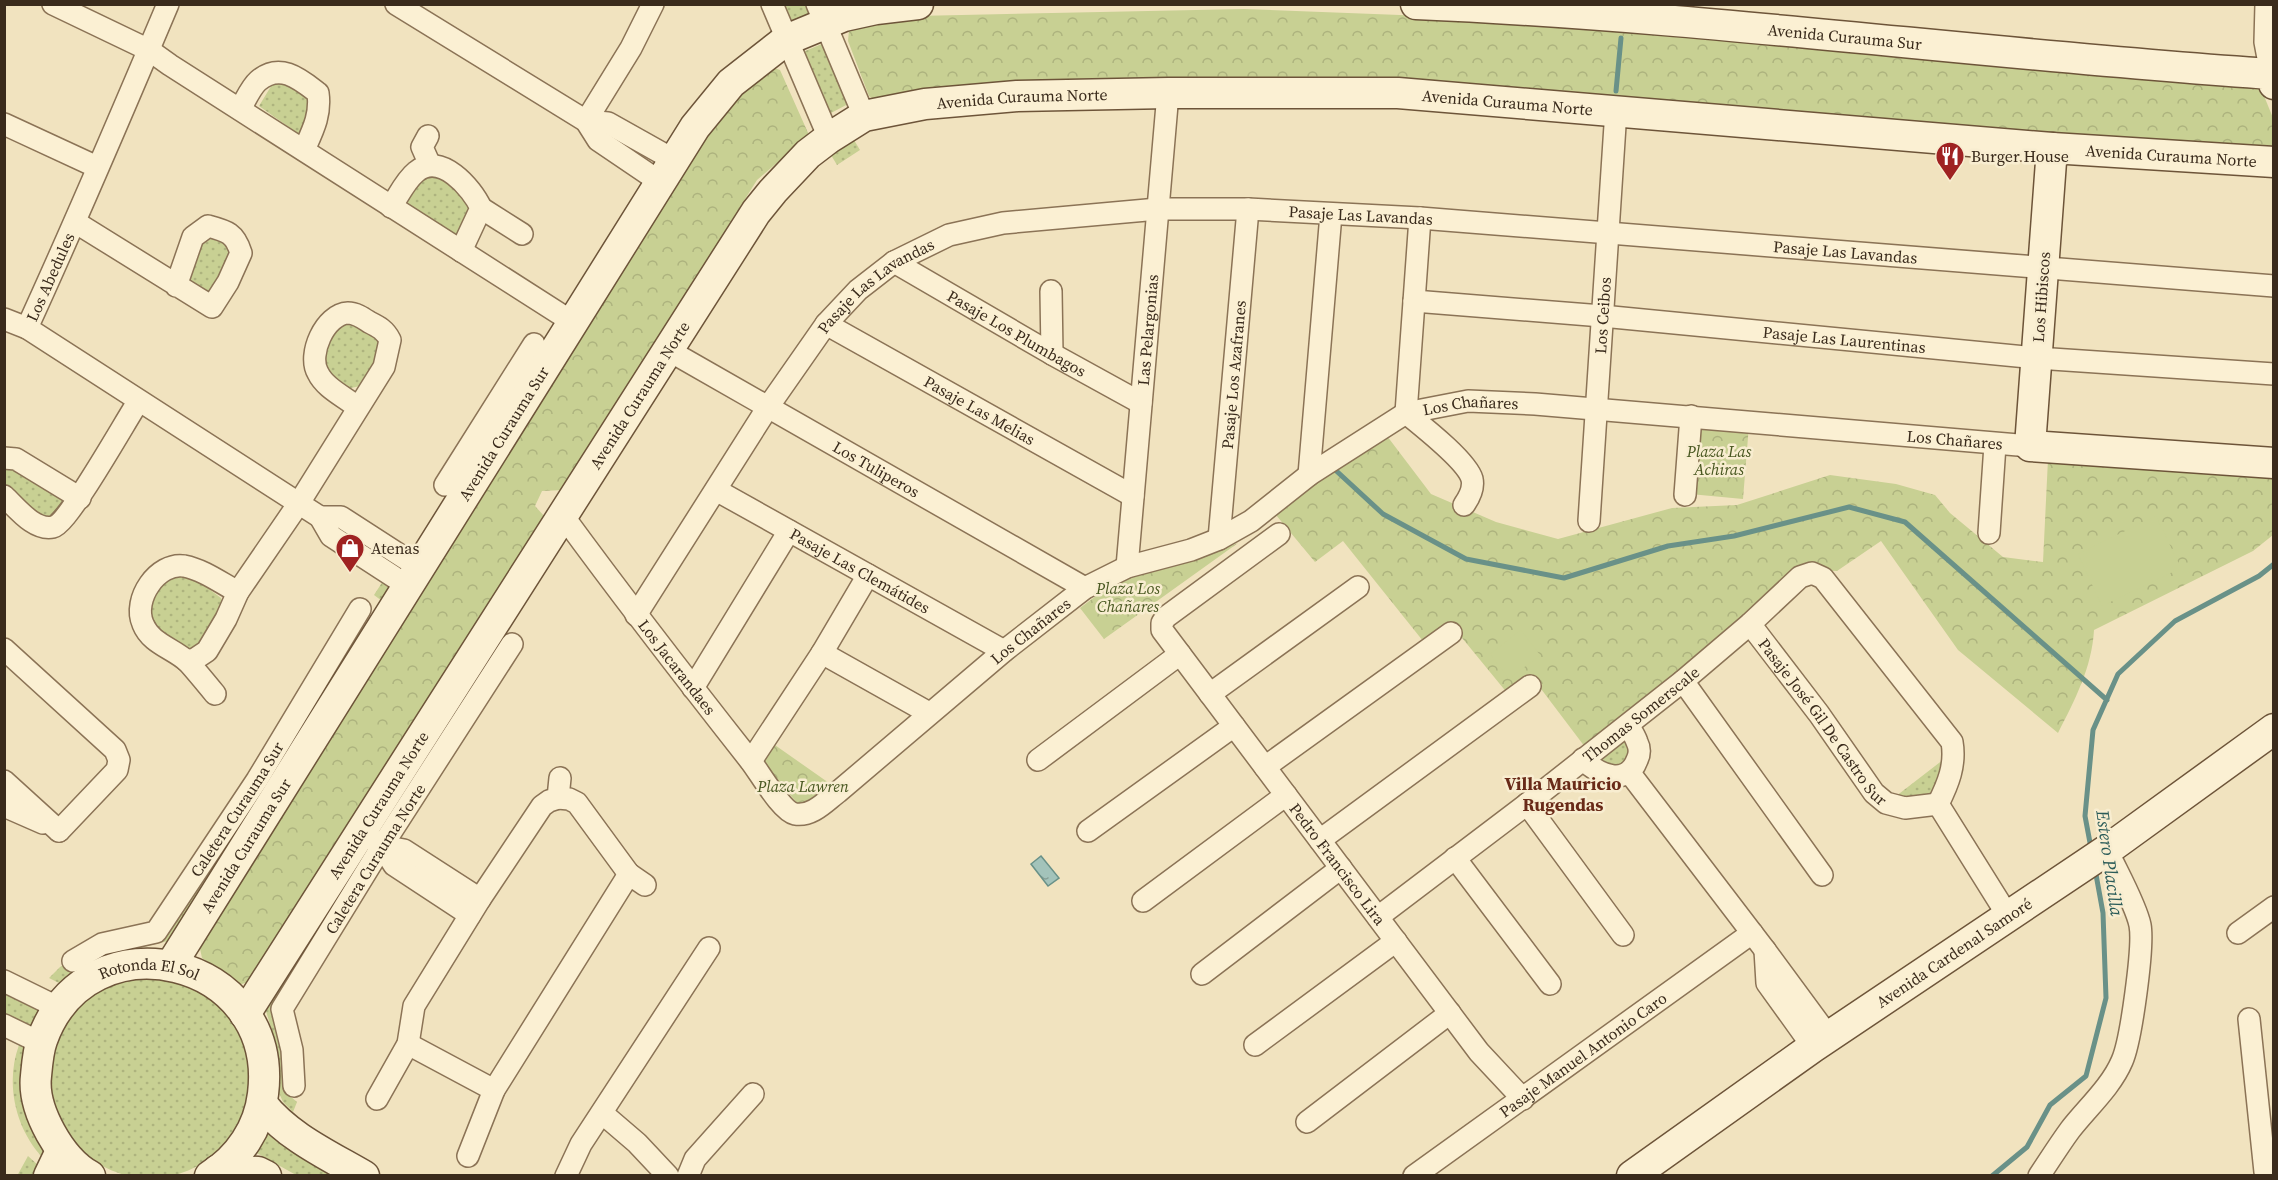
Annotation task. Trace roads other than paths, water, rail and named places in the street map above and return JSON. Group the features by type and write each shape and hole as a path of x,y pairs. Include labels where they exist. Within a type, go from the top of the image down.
{"street":[{"path":"53,4 149,50 574,323"},
{"name":"Los Abedules","path":"168,4 27,328 138,402 320,517 341,517 414,577"},
{"path":"396,4 586,122 608,123 667,171"},
{"path":"586,122 631,48 653,4"},
{"path":"772,4 829,138"},
{"name":"Avenida Curauma Sur","path":"171,965 206,882 334,679 414,577 494,429 574,323 695,127 731,83 821,14 860,12 918,4"},
{"name":"Avenida Curauma Sur","path":"1416,4 1700,14 2273,77"},
{"path":"2266,4 2265,42 2273,77"},
{"path":"821,14 864,116"},
{"path":"240,109 257,81 274,72 287,73 298,78 318,93 320,105 317,123 304,150"},
{"name":"Avenida Curauma Norte","path":"245,1014 288,971 383,847 497,649 564,517 756,212 791,171 829,138 864,116 925,104 1017,96 1168,93 1398,93 2052,148 2274,162"},
{"name":"Las Pelargonias","path":"1128,567 1168,93"},
{"name":"Los Ceibos","path":"1589,521 1616,110"},
{"path":"4,124 97,167"},
{"path":"428,136 422,147 430,165"},
{"name":"Los Hibiscos","path":"2030,446 2052,148"},
{"path":"391,207 408,180 418,170 430,165 446,169 465,182 482,208 522,234"},
{"path":"461,251 482,208"},
{"name":"Pasaje Las Lavandas","path":"636,615 768,407 826,324 858,290 894,262 949,235 1003,223 1158,209 1248,209 1420,218 1608,232 2274,286"},
{"name":"Pasaje Los Azafranes","path":"1219,539 1248,209"},
{"path":"1309,475 1331,214"},
{"path":"1420,218 1406,413 1464,466 1472,479 1470,496 1464,506"},
{"path":"75,222 176,286"},
{"name":"Pasaje Los Plumbagos","path":"894,262 1052,354 1142,403"},
{"path":"1052,291 1052,354"},
{"name":"Pasaje Las Laurentinas","path":"1414,301 1602,316 2037,358 2274,374"},
{"path":"4,319 27,328"},
{"name":"Pasaje Las Melias","path":"826,324 1134,496"},
{"path":"445,485 494,429 534,344"},
{"name":"Los Tuliperos","path":"668,350 1085,588"},
{"name":"Los Chañares","path":"795,814 811,812 820,805 1004,651 1085,588 1128,567 1191,550 1219,539 1251,521 1309,475 1406,413 1468,401 1691,416 1995,445 2274,463"},
{"path":"4,496 32,522 42,527 54,527 60,524 80,498 138,402"},
{"path":"186,661 195,659 207,651 226,619 238,592 299,503 357,406"},
{"path":"1685,495 1691,416"},
{"path":"1989,533 1995,445"},
{"path":"4,458 16,459 80,498"},
{"name":"Pasaje Las Clemátides","path":"716,490 1004,651"},
{"name":"Los Jacarandaes","path":"564,517 636,615 751,761 784,807 795,814"},
{"path":"693,688 789,531"},
{"name":"Pedro Francisco Lira","path":"1279,534 1166,617 1162,623 1162,630 1479,1052 1523,1099"},
{"path":"215,694 186,661 149,634 142,622 139,607 142,595 153,579 171,568 182,566 202,572 238,592"},
{"name":"Thomas Somerscale","path":"1378,917 1628,725 1750,624 1800,577 1812,573 1823,578 1952,742 1954,753 1950,780 1938,804"},
{"path":"751,761 822,653 868,575"},
{"path":"1210,694 1358,587"},
{"path":"334,679 360,609"},
{"name":"Pasaje José Gil De Castro Sur","path":"1750,624 1819,714 1874,793 1886,803 1905,808 1938,804"},
{"path":"1265,767 1451,633"},
{"path":"4,649 115,750 119,760 117,770 60,831"},
{"path":"822,653 929,713"},
{"path":"1038,760 1180,654"},
{"path":"1683,681 1822,875"},
{"path":"1320,840 1530,686"},
{"path":"1583,759 1593,770 1605,775 1618,777 1629,772 1636,764 1640,754 1637,741 1628,725"},
{"path":"1088,831 1234,726"},
{"name":"Avenida Cardenal Samoré","path":"1632,1176 1821,1042 2107,850 2274,729"},
{"path":"1629,772 1765,950 1767,983 1821,1042"},
{"path":"4,781 60,831"},
{"path":"377,1100 408,1044 414,1006 475,907 542,806 559,788 577,804 637,880 494,1090 468,1156"},
{"path":"1143,901 1286,795"},
{"path":"1527,804 1623,935"},
{"path":"1938,804 2008,916"},
{"path":"4,806 60,831"},
{"path":"383,847 404,850 475,907"},
{"path":"2039,1176 2070,1131 2100,1095 2122,1061 2128,1035 2139,962 2140,925 2107,850"},
{"path":"1455,858 1550,984"},
{"path":"1202,974 1341,868"},
{"name":"Caletera Curauma Sur","path":"73,962 102,944 156,932 206,882"},
{"path":"2238,933 2274,907"},
{"name":"Pasaje Manuel Antonio Caro","path":"1414,1176 1752,933"},
{"path":"1256,1045 1396,941"},
{"path":"566,1176 581,1144 709,948"},
{"name":"Rotonda El Sol","path":"90,1176 55,1163 42,1118 35,1080 41,1043 59,1008 77,989 106,972 122,966 147,963 187,969 216,984 237,1003 256,1035 263,1058 265,1081 262,1104 250,1134 231,1160 214,1173"},
{"path":"288,971 281,1012 292,1050 294,1086"},
{"path":"4,981 59,1008"},
{"path":"1307,1122 1450,1013"},
{"path":"2249,1019 2261,1173"},
{"path":"4,1025 41,1043"},
{"path":"408,1044 494,1090"},
{"path":"688,1176 695,1159 753,1094"},
{"path":"262,1104 275,1120 292,1134 364,1176"},
{"path":"602,1113 637,1143 668,1176"},
{"path":"214,1173 258,1172 266,1176"}],"water":[{"path":"1041,856 1059,878 1048,886 1031,864"}],"waterway":[{"path":"1616,91 1621,38"},
{"path":"1331,466 1383,514 1466,559 1564,578 1668,546 1734,536 1849,507 1905,522 2107,700"},
{"name":"Estero Placilla","path":"2091,848 2085,816 2093,730 2118,674 2175,621 2259,576 2274,564"},
{"name":"Estero Placilla","path":"1992,1176 2027,1147 2050,1105 2086,1076 2106,998 2103,913 2095,869"}],"place":[{"name":"Burger House","path":"1950,182"},
{"name":"Atenas","path":"350,574"}],"district":[{"name":"Villa Mauricio Rugendas","path":"1563,793"}],"park label":[{"name":"Plaza Las Achiras","path":"1719,460"},
{"name":"Plaza Los Chañares","path":"1128,597"},
{"name":"Plaza Lawren","path":"803,786"}]}
